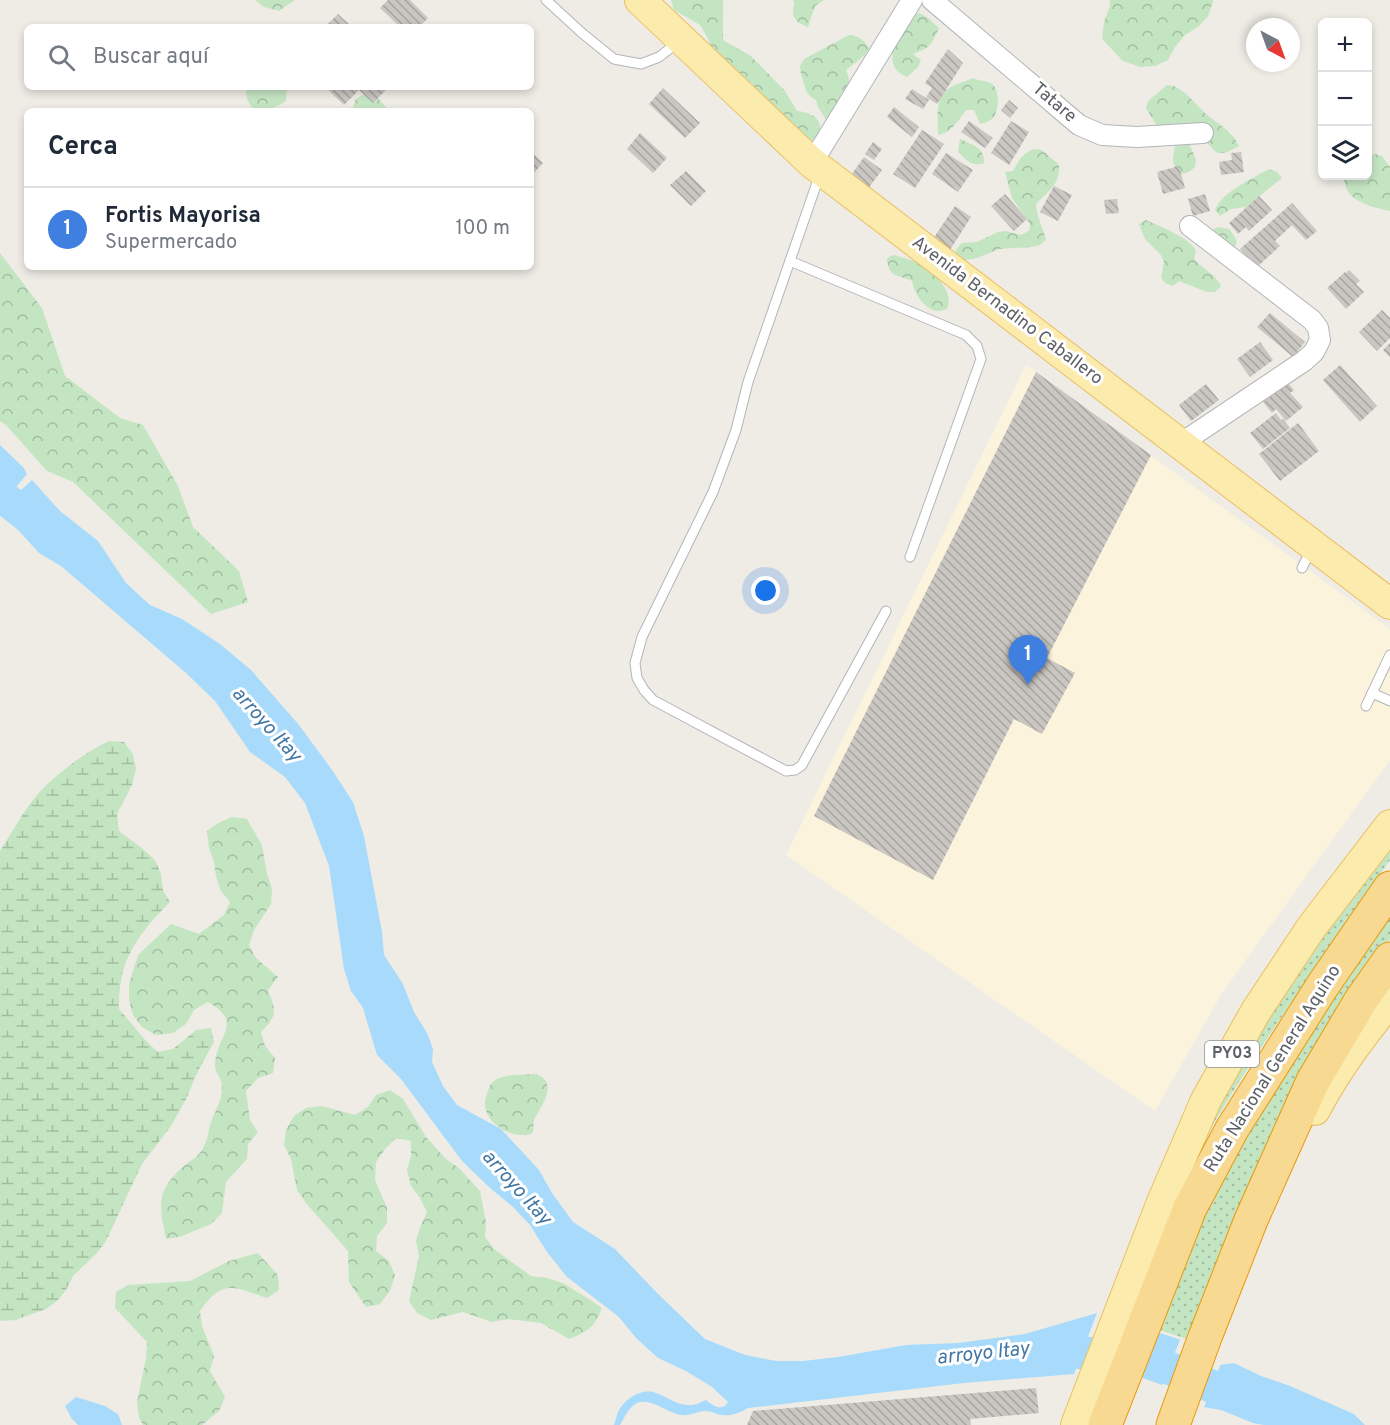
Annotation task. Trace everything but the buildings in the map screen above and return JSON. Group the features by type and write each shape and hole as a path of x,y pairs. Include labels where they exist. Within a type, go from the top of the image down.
{"highway":[{"name":"Ruta Nacional General Aquino","path":"1106,1425 1133,1314 1232,1128 1323,985 1390,888"},
{"name":"Ruta Nacional General Aquino","path":"1173,1425 1251,1220 1313,1081 1361,1000 1390,959"}],"main road":[{"name":"Avenida Bernadino Caballero","path":"640,0 817,166 1180,444 1308,557 1390,604"},
{"name":"PY03","path":"1077,1425 1133,1314 1162,1202 1206,1100 1256,1011 1305,937 1390,825"},
{"path":"1205,1337 1323,1094 1362,1034 1390,1001"}],"street":[{"path":"817,166 912,0"},
{"name":"Tatare","path":"932,0 1080,125 1102,135 1137,137 1203,133"},
{"path":"1180,444 1304,361 1314,352 1320,340 1318,328 1312,320 1191,226"}],"lane":[{"path":"546,0 614,59 641,64 659,57 681,39"},
{"path":"817,166 790,261 748,382 736,430 713,492 642,637 635,663 637,678 653,700 786,771 795,770 802,765 886,611"},
{"path":"790,261 966,335 977,346 981,359 910,557"},
{"path":"1366,706 1389,660"},
{"path":"1372,693 1390,701"}],"shaded area":[{"path":"1026,365 1390,629 1390,760 1222,993 1155,1111 786,855"}],"green space":[{"path":"255,0 295,0 279,11 264,7"},
{"path":"671,0 723,0 723,40 751,56 785,91 797,111 808,113 816,118 820,126 815,138 804,147 772,118 753,84 720,66 700,25 674,10"},
{"path":"793,0 824,0 815,6 808,27 795,19"},
{"path":"1110,0 1213,0 1213,2 1208,16 1198,27 1185,35 1168,60 1155,66 1140,67 1123,61 1102,39"},
{"path":"919,13 939,28 930,45 913,54 921,60 918,67 907,77 894,66 893,50 898,36 912,17"},
{"path":"849,35 860,38 869,48 865,55 846,70 849,83 840,97 841,113 826,120 816,100 806,91 800,66 804,59"},
{"path":"973,78 990,83 995,87 998,100 994,117 980,124 974,110 966,110 951,129 938,135 938,112 942,95 951,87"},
{"path":"1167,85 1184,92 1228,131 1239,146 1225,153 1217,153 1201,137 1192,138 1190,145 1196,160 1195,167 1182,174 1173,161 1175,137 1163,136 1146,108 1148,101"},
{"path":"246,90 287,90 286,101 272,108 253,108"},
{"path":"362,95 378,98 386,108 353,108 355,100"},
{"path":"960,139 980,150 984,163 972,163 958,152"},
{"path":"1034,149 1042,150 1059,165 1056,182 1036,204 1046,240 1032,247 999,249 962,261 955,256 957,248 962,243 977,242 998,232 1006,231 1021,235 1029,231 1030,224 1012,198 1005,172 1013,171 1021,158"},
{"path":"1372,154 1382,156 1390,167 1390,211 1374,207 1353,197 1345,183 1344,180 1372,180"},
{"path":"1269,169 1277,172 1282,178 1246,207 1231,209 1220,216 1215,210 1224,197"},
{"path":"1146,220 1174,233 1193,246 1196,251 1194,259 1221,286 1215,292 1207,292 1179,281 1173,286 1165,283 1161,278 1164,262 1161,255 1145,239 1139,224"},
{"path":"1218,227 1229,229 1236,239 1235,247 1229,253 1210,231"},
{"path":"0,253 42,308 65,376 120,418 143,425 178,486 193,527 239,571 248,602 211,614 73,482 47,471 0,421"},
{"path":"894,255 919,263 938,278 948,296 947,309 932,310 917,295 912,281 892,273 887,259"},
{"path":"109,741 124,742 133,754 136,769 132,785 117,814 119,831 155,860 161,874 163,890 170,902 146,928 128,958 120,984 119,1009 158,1052 173,1049 196,1030 211,1028 214,1042 171,1126 142,1164 106,1241 97,1253 73,1276 58,1300 46,1309 15,1320 0,1321 0,851 27,808 44,787 80,758"},
{"path":"232,817 247,819 262,845 272,889 271,904 254,930 249,945 256,958 278,977 268,990 274,1008 273,1017 261,1032 265,1046 275,1058 273,1073 258,1078 246,1091 250,1120 258,1132 248,1144 247,1159 226,1182 222,1213 211,1224 182,1236 166,1239 161,1208 164,1192 172,1178 198,1155 205,1144 222,1093 221,1081 215,1064 227,1023 219,1010 208,1002 194,1010 186,1024 173,1033 156,1035 142,1027 133,1015 129,1000 129,984 138,955 171,924 199,934 224,915 230,902 221,891 216,877 207,831"},
{"path":"1390,851 1390,860 1262,1046 1191,1162 1222,1099 1293,975 1378,862"},
{"path":"1390,907 1390,939 1344,1006 1210,1282 1186,1339 1154,1328 1223,1167"},
{"path":"534,1074 544,1079 548,1088 534,1120 533,1133 518,1135 510,1133 495,1124 486,1111 485,1101 488,1091 495,1080 501,1077"},
{"path":"390,1090 403,1099 426,1137 480,1191 486,1222 485,1237 494,1249 531,1276 563,1283 602,1308 590,1328 569,1339 541,1323 508,1319 492,1322 463,1312 431,1320 417,1313 409,1301 419,1256 416,1241 427,1212 411,1186 407,1170 411,1156 411,1141 396,1138 376,1162 375,1180 387,1208 387,1223 377,1236 376,1251 389,1261 395,1275 390,1291 380,1304 366,1307 349,1282 348,1251 297,1190 291,1159 284,1145 286,1130 294,1116 306,1108 322,1106 355,1115 368,1107 376,1095"},
{"path":"258,1253 278,1275 279,1290 267,1298 237,1289 222,1289 200,1311 202,1326 214,1356 210,1371 225,1397 219,1411 202,1425 143,1425 139,1417 137,1402 147,1342 115,1308 116,1292 128,1285 190,1281 229,1261"}],"water":[{"path":"0,445 23,467 27,474 0,506"},
{"path":"32,480 60,511 98,541 126,583 150,605 182,619 220,644 251,670 299,725 353,802 364,836 382,932 384,955 403,984 414,1012 427,1033 433,1049 432,1062 443,1086 457,1105 501,1129 539,1170 573,1222 615,1249 705,1339 745,1355 776,1361 803,1361 906,1345 958,1343 1025,1334 1097,1313 1074,1374 964,1383 748,1408 729,1415 704,1411 681,1415 648,1402 642,1402 632,1407 620,1425 614,1425 624,1403 632,1396 642,1392 653,1392 684,1405 698,1404 706,1400 714,1406 723,1407 728,1402 712,1387 658,1358 636,1338 619,1317 567,1277 547,1252 530,1225 462,1161 401,1079 377,1055 363,1008 351,991 344,969 329,866 305,803 285,777 250,752 215,701 186,673 61,566 39,553 0,510"},
{"path":"1154,1331 1187,1342 1168,1387 1137,1376"},
{"path":"1234,1363 1354,1414 1365,1425 1264,1425 1221,1410 1203,1407 1219,1365"},
{"path":"76,1397 105,1406 118,1414 122,1425 78,1425 65,1406"}],"pier":[{"path":"1181,1337 1188,1340 1168,1390 1161,1388"},
{"path":"1222,1361 1203,1410 1200,1406 1216,1363"}],"waterway":[{"name":"arroyo Itay","path":"0,494 45,530"},
{"name":"arroyo Itay","path":"1037,1348 1150,1360 1244,1400 1324,1425"}],"place":[{"name":"Fortis Mayorisa","path":"1028,685"}]}
